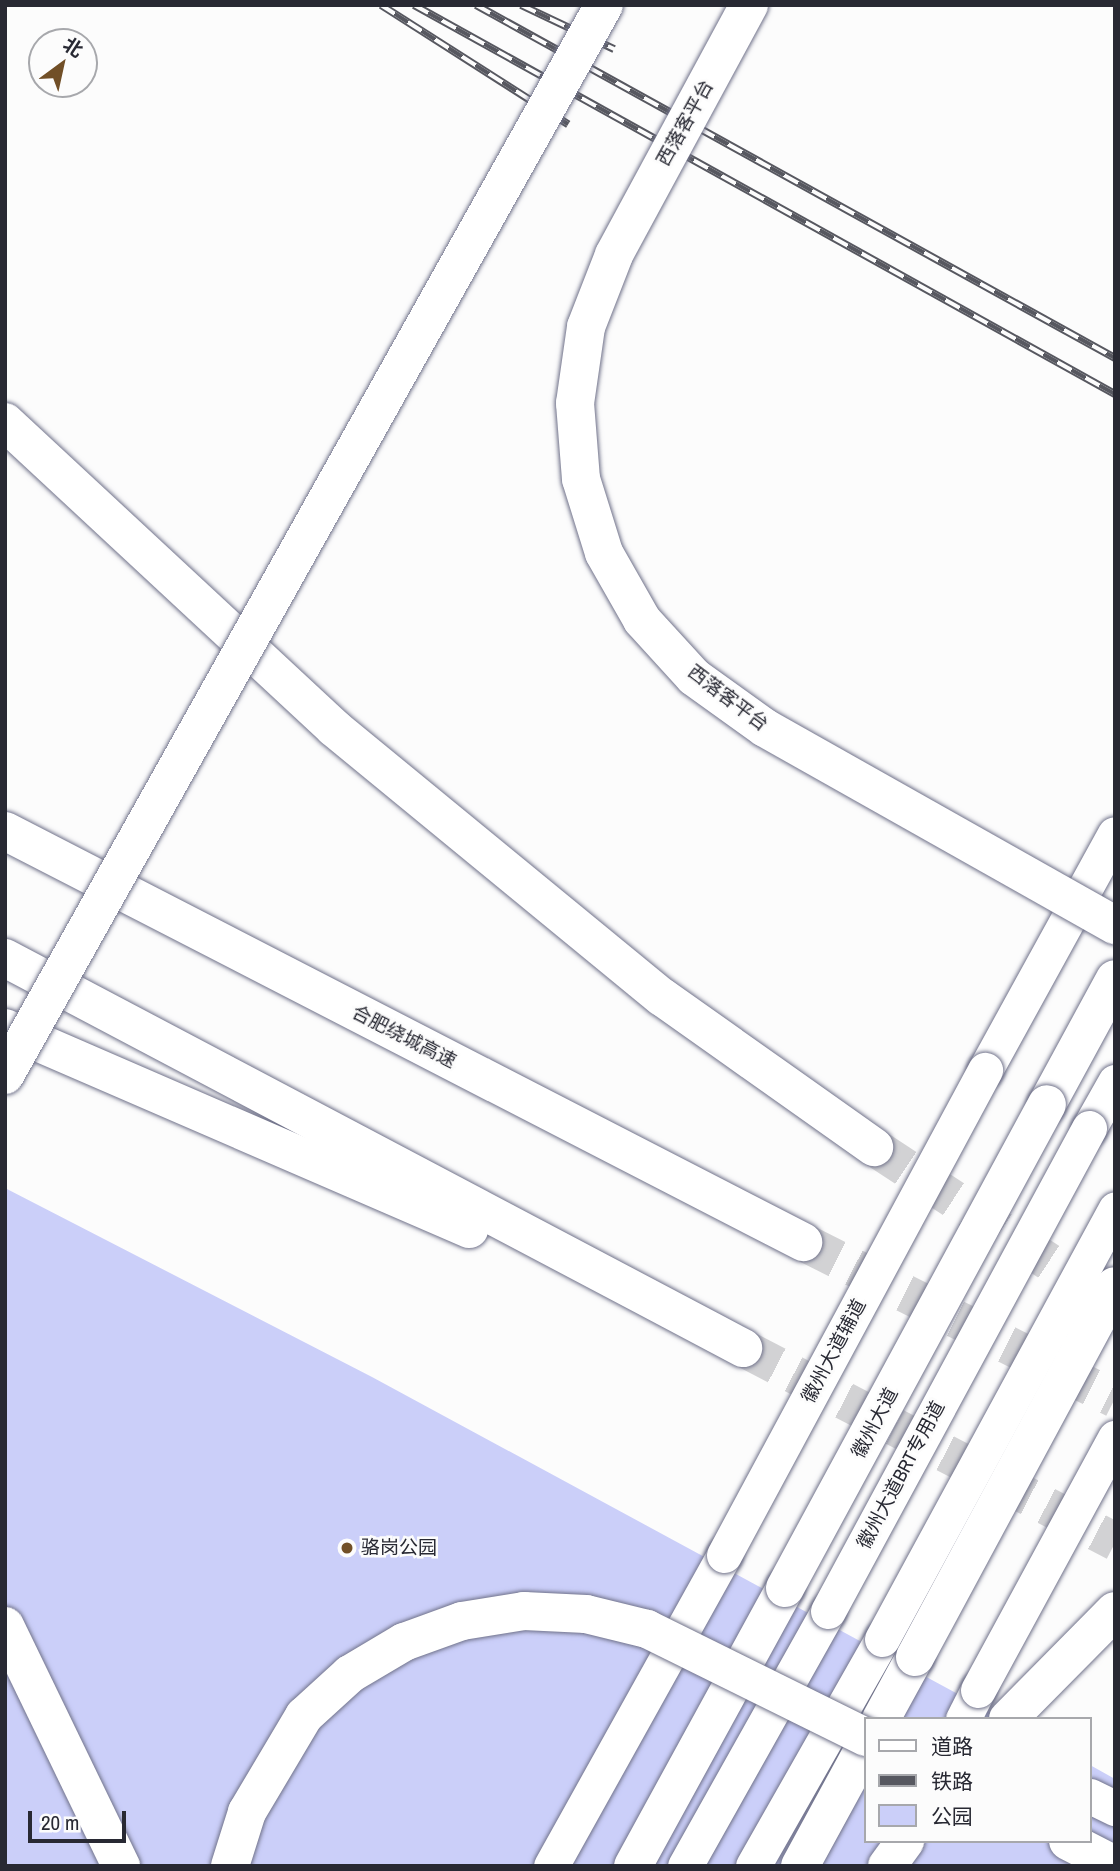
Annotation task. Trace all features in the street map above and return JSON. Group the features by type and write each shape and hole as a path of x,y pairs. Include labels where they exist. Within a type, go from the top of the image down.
{"main road":[{"path":"5,1074 604,5"},
{"name":"西落客平台","path":"750,5 614,255 586,327 575,403 580,467 604,553 642,620 694,677 765,728 1115,925"},
{"path":"5,422 334,727 662,997 874,1147"},
{"name":"合肥绕城高速","path":"5,831 803,1242"},
{"path":"5,958 743,1348 5,1028"},
{"name":"徽州大道","path":"633,1866 1115,979"},
{"path":"881,1717 898,1648 1115,1286"},
{"path":"230,1866 247,1812 304,1716 361,1668 404,1642 462,1621 524,1611 586,1614 647,1629 864,1736"},
{"path":"1010,1717 1115,1611"},
{"path":"5,1626 121,1866"},
{"path":"800,1866 864,1749"},
{"path":"612,1866 678,1786"},
{"path":"888,1866 902,1843"},
{"path":"1072,1843 1115,1866"}],"street":[{"name":"徽州大道辅道","path":"551,1866 724,1555 1115,834"},
{"name":"徽州大道BRT专用道","path":"685,1866 756,1731 828,1611 1115,1082"},
{"path":"753,1866 815,1759 898,1648 1115,1209"},
{"path":"971,1704 1115,1437"},
{"path":"756,1731 785,1588"},
{"path":"1092,1797 1115,1808"}],"green space":[{"name":"骆岗公园","path":"5,1188 372,1377 1000,1717 864,1717 864,1843 1092,1843 1092,1766 1115,1779 1115,1866 5,1866"}],"tunnel":[{"path":"874,1147 1104,1298"},
{"path":"803,1242 1115,1399"},
{"path":"743,1348 1115,1542"}],"railway":[{"path":"381,5 568,124"},
{"path":"414,5 1115,394"},
{"path":"476,5 1115,358"},
{"path":"521,5 614,49"}],"place":[{"name":"骆岗公园","path":"347,1548"}]}
